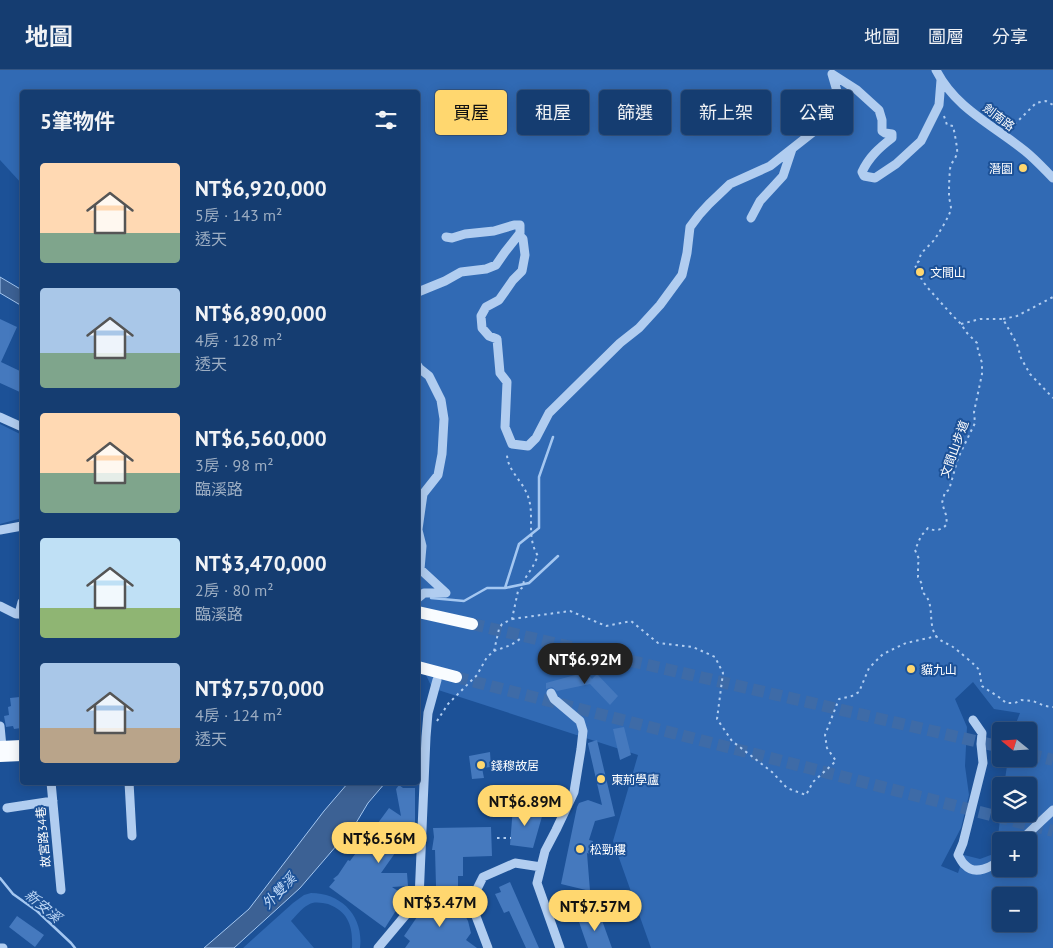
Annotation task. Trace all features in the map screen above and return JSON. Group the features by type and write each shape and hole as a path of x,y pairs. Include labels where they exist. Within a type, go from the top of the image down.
{"main road":[{"path":"420,612 472,624"},
{"path":"420,667 456,677"},
{"path":"1,750 20,746"},
{"path":"1,750 20,755"}],"street":[{"name":"劍南路","path":"936,70 941,80 958,100 1025,151 1053,178"},
{"path":"829,72 857,90 879,110 882,120 882,131 892,134 892,138 878,149 866,163 862,172 864,176 875,178 896,164 921,141 939,105 941,80"},
{"path":"519,235 523,240 525,255 522,271 499,300 486,307 481,316 482,328 489,336 497,339 500,373 507,382 505,427 512,444 528,446 536,438 549,413 620,343 639,328 660,305 682,275 690,227 699,214 730,184 770,166 817,129 834,120 839,115 842,108 829,72"},
{"path":"751,218 760,201 782,176 792,149"},
{"path":"420,291 461,272 486,269 496,265 519,235 520,225 494,231 464,234 452,238 446,236"},
{"path":"420,369 429,376 441,400 444,419 442,454 438,475 423,494 420,516"},
{"path":"0,417 20,426"},
{"path":"0,530 20,526"},
{"path":"420,538 422,546 420,569 446,594 424,593 420,596"},
{"path":"0,606 20,614"},
{"path":"378,948 419,898 421,780 428,713 437,680"},
{"path":"550,693 554,699 580,721 583,731 574,792 545,851 537,883 560,948"},
{"path":"973,720 982,733 983,763 963,843 958,855 964,865 971,869 984,870 992,865"},
{"path":"0,726 1,750"},
{"name":"故宮路34巷","path":"51,785 61,890"},
{"path":"129,785 132,836"},
{"path":"6,808 52,801"},
{"path":"1030,832 1053,810"},
{"path":"488,948 474,911 476,891 483,878 515,863 541,867"}],"path":[{"path":"1004,136 1036,103 1046,101 1053,104"},
{"name":"文間山步道","path":"937,636 933,630 930,606 925,594 922,592 922,584 918,577 919,560 915,550 921,536 928,528 932,531 938,530 948,524 942,503 945,492 949,490 958,458 975,423 974,412 982,374 982,363 977,343 927,287 915,265 919,261 922,251 938,234 951,209 949,197 950,168 957,153 953,126"},
{"path":"961,324 980,319 1003,319 1017,316 1053,297"},
{"path":"1003,319 1030,374 1053,398"},
{"path":"512,444 506,453 507,459 512,472 527,493 530,504 530,532 535,552 538,556 524,580 523,587 518,591 512,619"},
{"path":"494,651 502,624 512,619 570,612 606,626 631,620 658,643 692,647 715,657 723,673 717,719 732,741 772,772 787,788 806,795 813,782 836,761 827,748 825,735 839,699 859,692 868,668 883,654 906,643 937,636 942,642 952,647 979,670 982,686 1006,703 1015,703 1021,700 1033,701 1053,707"},
{"path":"437,721 448,704 477,675 487,657 494,651 511,645 523,637"},
{"path":"497,838 512,838"},
{"path":"548,916 577,904"}],"shaded area":[{"path":"0,70 1053,70 1053,948 651,948 613,841 638,755 432,688 420,661 420,90 20,90 20,182 0,160"},
{"path":"0,424 20,434 20,519 0,524"},
{"path":"311,893 332,897 349,909 358,926 360,948 352,948 352,933 348,921 341,911 328,904 313,903 301,910 291,921 314,948 243,948 293,903 304,895"}],"water":[{"path":"0,277 20,289 20,305 0,293"},
{"name":"外雙溪","path":"346,785 383,785 368,803 356,823 300,888 234,948 204,948 249,909"}],"building":[{"path":"0,319 17,327 1,362 20,371 20,392 0,383"},
{"path":"586,672 592,679 597,674 618,696 610,705 590,684 557,691 552,687 546,689 546,683"},
{"path":"20,697 20,728 14,729 13,726 6,727 4,716 9,715 10,698"},
{"name":"東荊學廬","path":"624,727 631,755 620,760 613,729"},
{"name":"松勁樓","path":"597,740 615,816 595,821 589,840 593,841 590,854 587,853 590,891 561,884 579,803 588,800 602,805 588,744"},
{"name":"錢穆故居","path":"490,752 491,767 482,768 484,778 472,779 469,756"},
{"path":"399,785 403,788 415,788 415,836 407,836 381,873 407,873 408,886 392,887 407,897 385,928 329,887 335,880 333,879 348,860 350,861 389,808 401,816 396,789"},
{"path":"513,807 543,813 533,848 510,845"},
{"path":"491,827 492,856 463,857 463,876 458,876 458,886 436,886 435,850 432,850 433,828"},
{"path":"510,882 539,948 526,948 509,911 504,913 495,894 501,892 499,887"},
{"path":"428,901 432,904 433,901 447,901 461,908 468,921 471,933 466,940 477,948 405,948 410,941 404,936"},
{"path":"599,912 612,948 588,948 578,919"},
{"path":"17,916 44,935 35,947 9,927"}],"waterway":[{"path":"431,598 464,601 487,588 505,588 519,544 539,528 539,477 553,437"},
{"path":"505,588 529,583 558,556"},
{"name":"新安溪","path":"0,878 13,894 37,911 75,948"}],"tunnel":[{"path":"472,624 992,745"},
{"path":"456,677 1053,831"},
{"path":"1038,756 1053,760"}],"place":[{"name":"潛園","path":"1023,168"},
{"name":"文間山","path":"920,272"},
{"name":"貓九山","path":"911,669"},
{"name":"錢穆故居","path":"481,765"},
{"name":"東荊學廬","path":"601,779"},
{"name":"松勁樓","path":"580,849"}]}
